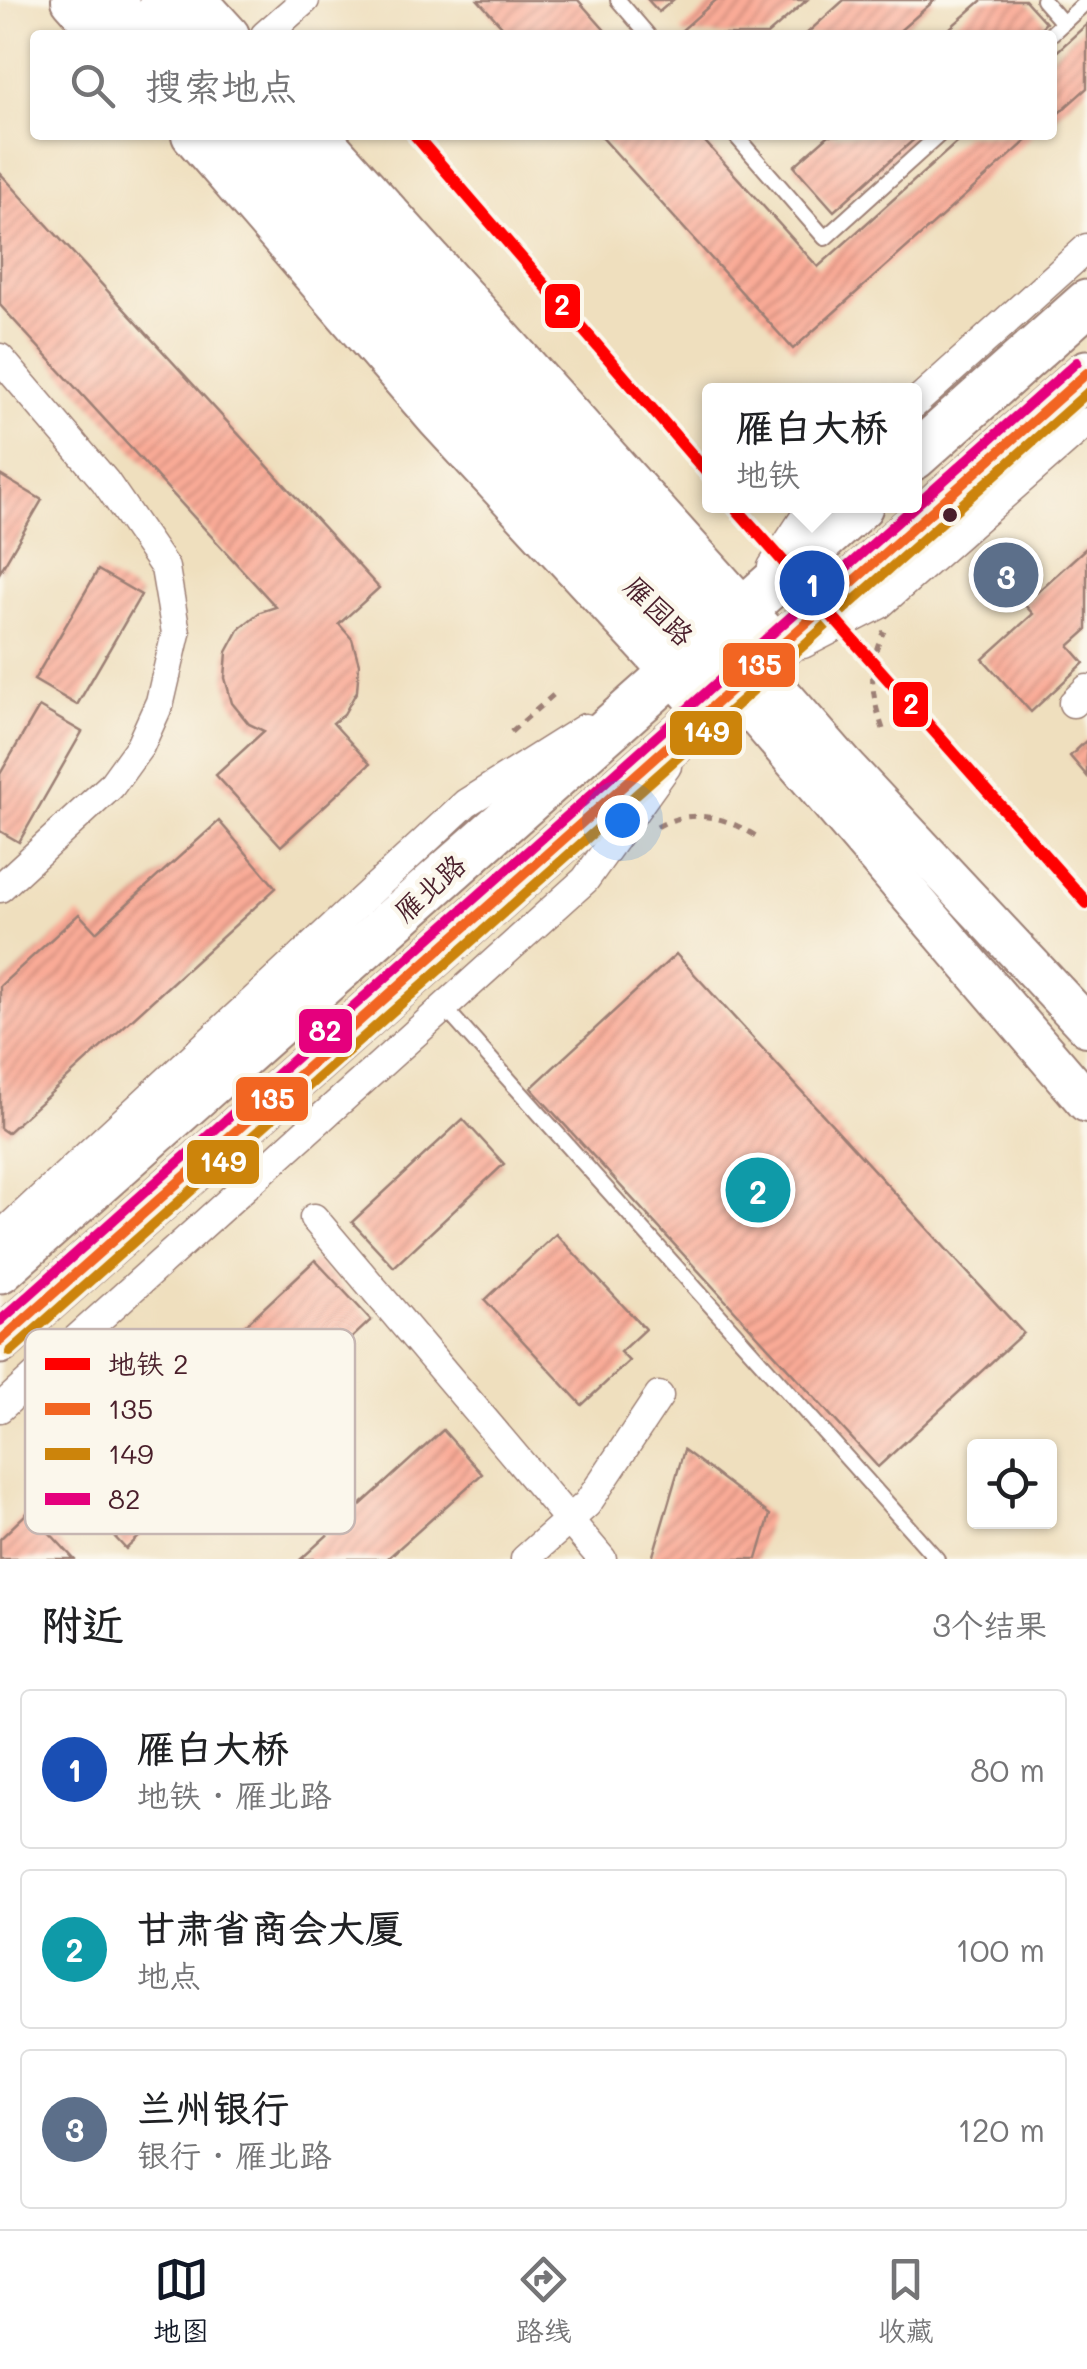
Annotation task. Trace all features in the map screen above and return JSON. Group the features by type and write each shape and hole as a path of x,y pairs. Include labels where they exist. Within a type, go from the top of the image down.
{"main road":[{"path":"72,0 99,30"},
{"path":"109,0 136,30"},
{"path":"162,0 189,30"},
{"path":"198,0 225,30"},
{"name":"雁园路","path":"196,140 438,420 709,640"},
{"name":"雁园路","path":"233,140 604,557 709,640"},
{"name":"雁园路","path":"286,140 632,534 709,640 1087,1102"},
{"name":"雁园路","path":"322,140 709,640 1087,1026"},
{"path":"922,449 1087,303"},
{"name":"雁北路","path":"8,1316 744,679 1087,373"},
{"name":"雁北路","path":"0,1270 852,513"}],"street":[{"path":"272,30 305,0"},
{"path":"922,397 1087,248"},
{"path":"0,358 105,481 165,568 176,633 160,702 140,746 111,786 0,888"},
{"path":"87,1329 585,880 744,679 879,605 1087,422"},
{"path":"0,1236 466,803 709,640 807,513"},
{"path":"314,1218 602,1559"},
{"path":"0,1408 25,1385"},
{"path":"525,1559 587,1504 658,1396"}],"lane":[{"path":"618,0 644,30"},
{"path":"1043,0 1063,23"},
{"path":"1055,30 1087,2"},
{"path":"740,140 825,238 933,140"},
{"path":"444,1007 936,1559"}],"path":[{"path":"884,729 874,702 872,673 877,645 890,619"},
{"path":"511,732 559,690"},
{"path":"653,830 686,816 711,816 735,823 756,836"}],"building":[{"path":"478,0 578,0 605,30 505,30"},
{"path":"648,0 673,0 659,12"},
{"path":"716,0 807,0 773,30 682,30"},
{"path":"844,0 935,0 901,30 811,30"},
{"path":"982,0 1025,0 1046,23 1038,30 948,30"},
{"path":"1087,24 1087,88 1057,115 1057,51"},
{"path":"605,140 704,140 818,267 959,140 1027,140 793,349"},
{"path":"823,140 913,140 834,211 794,166"},
{"path":"0,173 379,588 339,624 352,639 359,664 357,691 344,714 333,723 370,764 281,846 216,775 264,731 249,724 232,703 225,678 227,652 240,628 260,612 276,607 0,305"},
{"path":"0,475 42,500 0,572"},
{"path":"1087,547 1087,630 1069,646 1084,663 1031,712 983,659 1033,614 1024,604"},
{"path":"98,570 141,595 77,705 34,680"},
{"path":"39,707 82,732 19,842 0,831 0,774"},
{"path":"1087,740 1087,776 1070,756"},
{"path":"219,821 276,888 7,1133 0,1128 0,986 79,914 96,932"},
{"path":"676,954 1023,1333 878,1467 531,1088"},
{"path":"463,1119 504,1164 394,1267 352,1222"},
{"path":"556,1234 645,1329 620,1352 629,1361 582,1405 485,1300"},
{"path":"315,1260 371,1320 355,1335 355,1329 241,1329"},
{"path":"443,1430 482,1474 387,1559 301,1559 329,1534 355,1534 355,1510"},
{"path":"684,1450 770,1515 757,1559 652,1559"},
{"path":"25,1515 25,1534 51,1534 74,1559 0,1559 0,1539"},
{"path":"112,1534 142,1534 126,1549"}],"metro line":[{"name":"2","path":"419,140 702,467"},
{"name":"2","path":"740,513 1087,903"}],"transit line":[{"name":"82","path":"922,500 1077,362"},
{"name":"135","path":"0,1341 1087,373"},
{"name":"149","path":"36,1329 1087,393"},
{"name":"82","path":"0,1321 907,513"},
{"name":"149","path":"10,1352 25,1339"}],"place":[{"name":"兰州银行","path":"1006,575"},
{"name":"雁白大桥","path":"812,583"},
{"name":"甘肃省商会大厦","path":"758,1190"}]}
